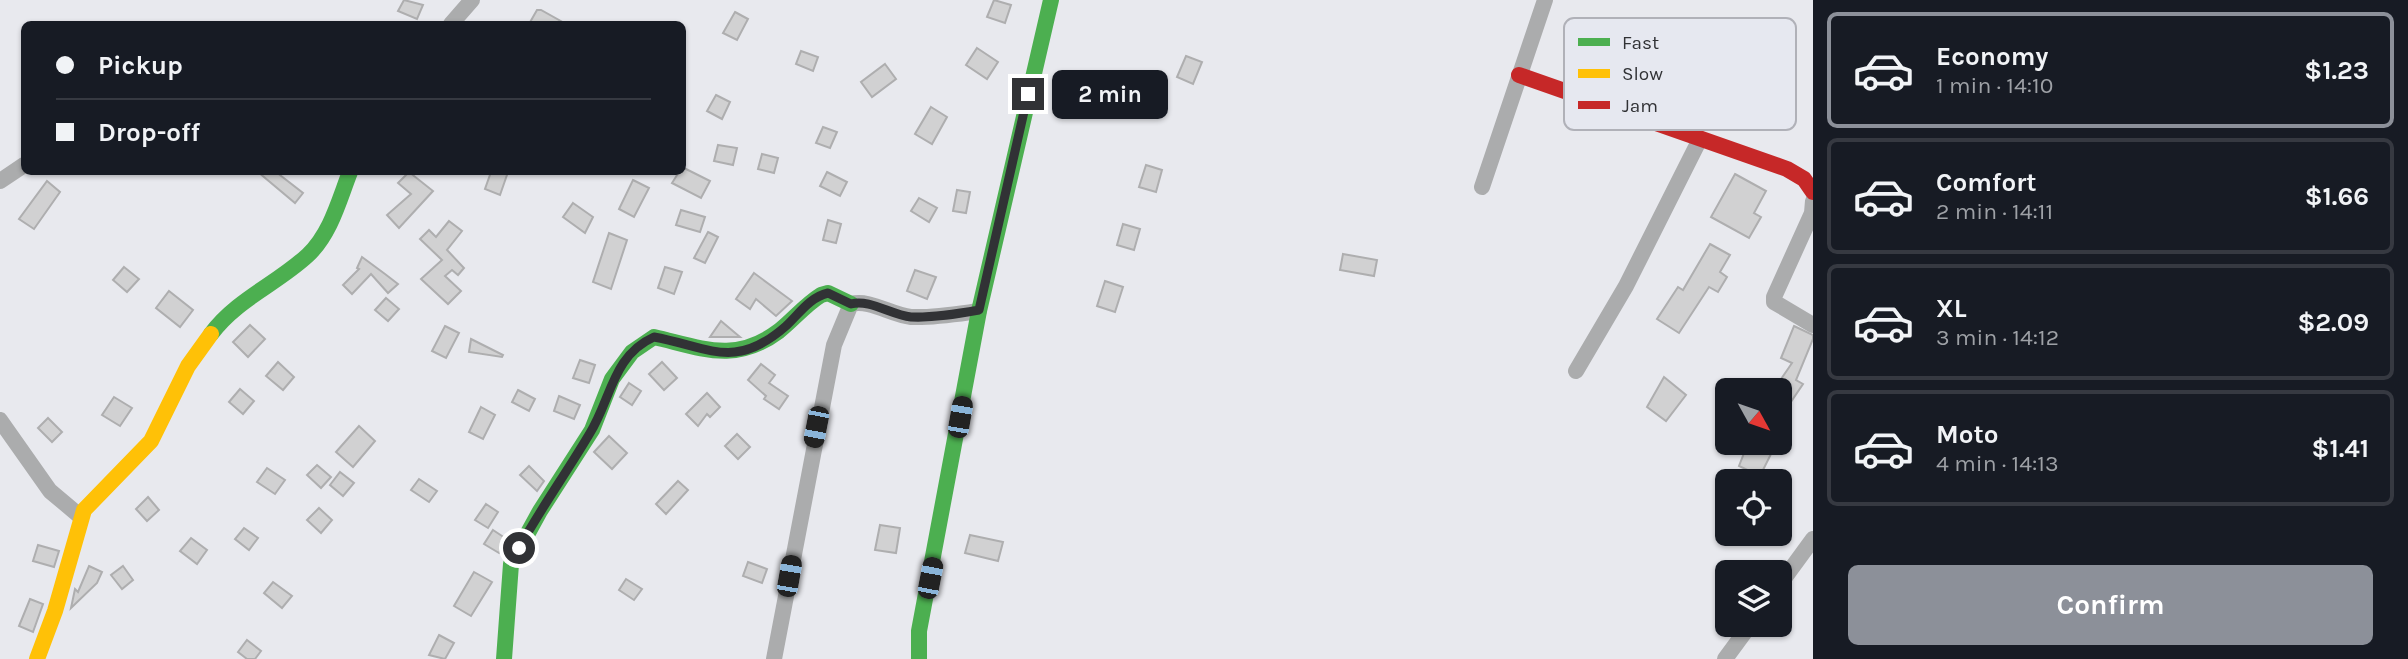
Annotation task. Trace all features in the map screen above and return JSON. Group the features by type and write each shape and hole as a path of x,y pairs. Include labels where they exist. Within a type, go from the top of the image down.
{"street":[{"path":"454,21 472,0"},
{"path":"919,659 919,631 979,310 1051,0"},
{"path":"1482,187 1545,0"},
{"path":"1519,75 1564,91"},
{"path":"1675,130 1787,169 1804,179 1813,192"},
{"path":"1576,370 1626,286 1700,139"},
{"path":"0,181 21,166"},
{"path":"37,659 62,588 81,517 95,497 151,441 165,418 188,366 225,315 308,255 320,240 331,221 349,175"},
{"path":"1813,201 1812,213 1774,297 1774,302 1783,309 1813,325"},
{"path":"504,659 511,564 540,510 592,430 612,379 632,352 654,337 717,353 742,351 774,335 821,295 828,293 851,304 861,302 909,317 946,316 979,310"},
{"path":"774,659 834,345 851,304"},
{"path":"0,420 50,491 81,517"},
{"path":"1792,568 1813,539"},
{"path":"1725,659 1741,637"}],"building":[{"path":"404,0 423,5 417,19 398,11"},
{"path":"994,0 1011,5 1005,23 987,17"},
{"path":"537,10 541,10 561,21 531,21"},
{"path":"735,12 748,19 737,40 723,33"},
{"path":"977,48 998,62 987,79 966,65"},
{"path":"801,51 818,57 813,71 796,64"},
{"path":"1186,56 1202,62 1193,84 1177,77"},
{"path":"885,64 896,79 872,97 861,82"},
{"path":"716,95 730,102 722,119 707,111"},
{"path":"931,107 947,117 932,144 915,134"},
{"path":"823,127 837,132 830,148 816,143"},
{"path":"718,145 737,148 733,165 714,161"},
{"path":"762,154 778,158 774,173 758,169"},
{"path":"1146,165 1162,170 1156,192 1139,187"},
{"path":"686,169 710,181 701,198 672,183 677,175 686,175"},
{"path":"827,172 847,182 840,196 820,186"},
{"path":"1735,174 1766,191 1754,213 1761,217 1749,238 1711,217"},
{"path":"262,175 280,175 303,193 295,203"},
{"path":"406,175 413,175 433,191 399,228 387,215 411,194 398,183"},
{"path":"490,175 507,175 500,195 485,189"},
{"path":"633,180 649,188 634,217 619,209"},
{"path":"47,181 60,192 34,229 19,219"},
{"path":"957,190 970,192 966,213 953,211"},
{"path":"919,198 937,208 929,222 911,211"},
{"path":"573,203 593,217 585,233 563,217"},
{"path":"681,210 705,217 700,232 676,225"},
{"path":"828,220 841,224 836,243 823,240"},
{"path":"449,221 462,231 447,250 464,268 458,275 452,270 445,276 461,291 448,304 421,279 442,260 420,239 429,230 436,237"},
{"path":"1123,224 1140,229 1134,250 1117,245"},
{"path":"708,232 718,237 705,263 694,258"},
{"path":"609,233 627,240 611,289 593,282"},
{"path":"1710,244 1730,255 1720,272 1727,277 1718,292 1709,287 1679,333 1657,319 1678,287 1683,290"},
{"path":"1343,254 1377,260 1374,276 1340,270"},
{"path":"362,257 398,284 388,293 371,274 352,294 343,285 359,269 357,268"},
{"path":"124,267 139,279 127,292 113,280"},
{"path":"665,267 682,272 674,294 658,288"},
{"path":"915,270 936,277 927,299 907,291"},
{"path":"754,273 792,301 776,316 756,299 750,309 736,299"},
{"path":"1105,281 1123,287 1115,312 1097,306"},
{"path":"169,291 193,310 180,327 156,308"},
{"path":"386,298 399,309 388,321 375,310"},
{"path":"721,321 740,337 710,337"},
{"path":"250,325 265,339 248,357 233,342"},
{"path":"445,326 459,333 446,358 432,351"},
{"path":"1794,326 1813,335 1796,380 1803,384 1792,400 1792,378 1782,378 1792,363 1781,358"},
{"path":"471,339 503,355 502,357 469,352"},
{"path":"580,360 595,365 589,383 573,378"},
{"path":"278,362 294,377 283,390 266,376"},
{"path":"662,362 677,378 664,390 649,374"},
{"path":"761,364 775,375 769,383 788,396 779,409 764,399 766,396 748,380"},
{"path":"1664,377 1686,395 1666,421 1647,407"},
{"path":"629,383 641,391 632,405 620,397"},
{"path":"240,389 254,401 243,414 229,402"},
{"path":"518,390 535,399 529,411 512,402"},
{"path":"707,393 720,407 710,417 707,414 698,426 686,414"},
{"path":"559,396 580,405 574,419 554,411"},
{"path":"114,397 132,408 120,426 102,415"},
{"path":"481,407 495,415 483,439 469,432"},
{"path":"48,418 62,432 52,442 38,428"},
{"path":"359,426 375,441 353,467 336,452"},
{"path":"737,434 750,447 738,459 725,446"},
{"path":"609,436 627,453 612,469 594,452"},
{"path":"1743,455 1770,455 1764,469 1745,469 1739,466"},
{"path":"317,465 331,477 321,488 307,475"},
{"path":"529,466 544,481 537,491 520,475"},
{"path":"267,468 285,480 275,494 257,482"},
{"path":"340,472 354,483 343,496 330,485"},
{"path":"419,479 437,491 429,502 411,490"},
{"path":"678,481 688,490 666,514 656,504"},
{"path":"148,497 159,510 147,521 136,509"},
{"path":"486,504 498,512 488,528 475,520"},
{"path":"319,508 332,520 321,533 307,520"},
{"path":"880,525 900,528 896,553 875,550"},
{"path":"244,528 258,538 249,550 235,539"},
{"path":"493,530 508,540 499,553 484,544"},
{"path":"970,535 1003,542 998,561 965,553"},
{"path":"191,538 207,550 197,564 180,551"},
{"path":"38,545 59,551 54,567 33,561"},
{"path":"748,562 767,569 762,583 743,576"},
{"path":"89,566 102,572 97,583 71,608 75,589 78,592"},
{"path":"123,566 133,580 122,589 111,575"},
{"path":"474,572 492,582 471,616 454,606"},
{"path":"626,579 642,589 634,600 619,590"},
{"path":"273,582 292,596 282,608 264,593"},
{"path":"30,599 43,604 33,632 19,626"},
{"path":"439,635 454,643 445,659 429,655"},
{"path":"247,640 261,651 255,659 247,659 238,652"}],"traffic: fast":[{"path":"919,659 919,631 979,311 1051,0"},
{"path":"211,334 233,311 296,265 316,246 334,216 349,175"},
{"path":"504,659 511,564 540,511 592,430 612,379 632,352 654,337 703,349 733,350 748,347 779,331 821,295 828,293 851,304"}],"traffic: slow":[{"path":"37,659 55,611 84,510 151,441 188,366 211,334"}],"traffic: jam":[{"path":"1519,75 1564,91"},
{"path":"1676,130 1787,169 1804,179 1813,192"}],"route":[{"path":"519,548 540,510 592,430 607,399 612,379 644,341 654,337 726,355 742,351 774,335 813,299 828,293 851,304 861,302 909,317 946,316 979,310 1028,94"}]}
